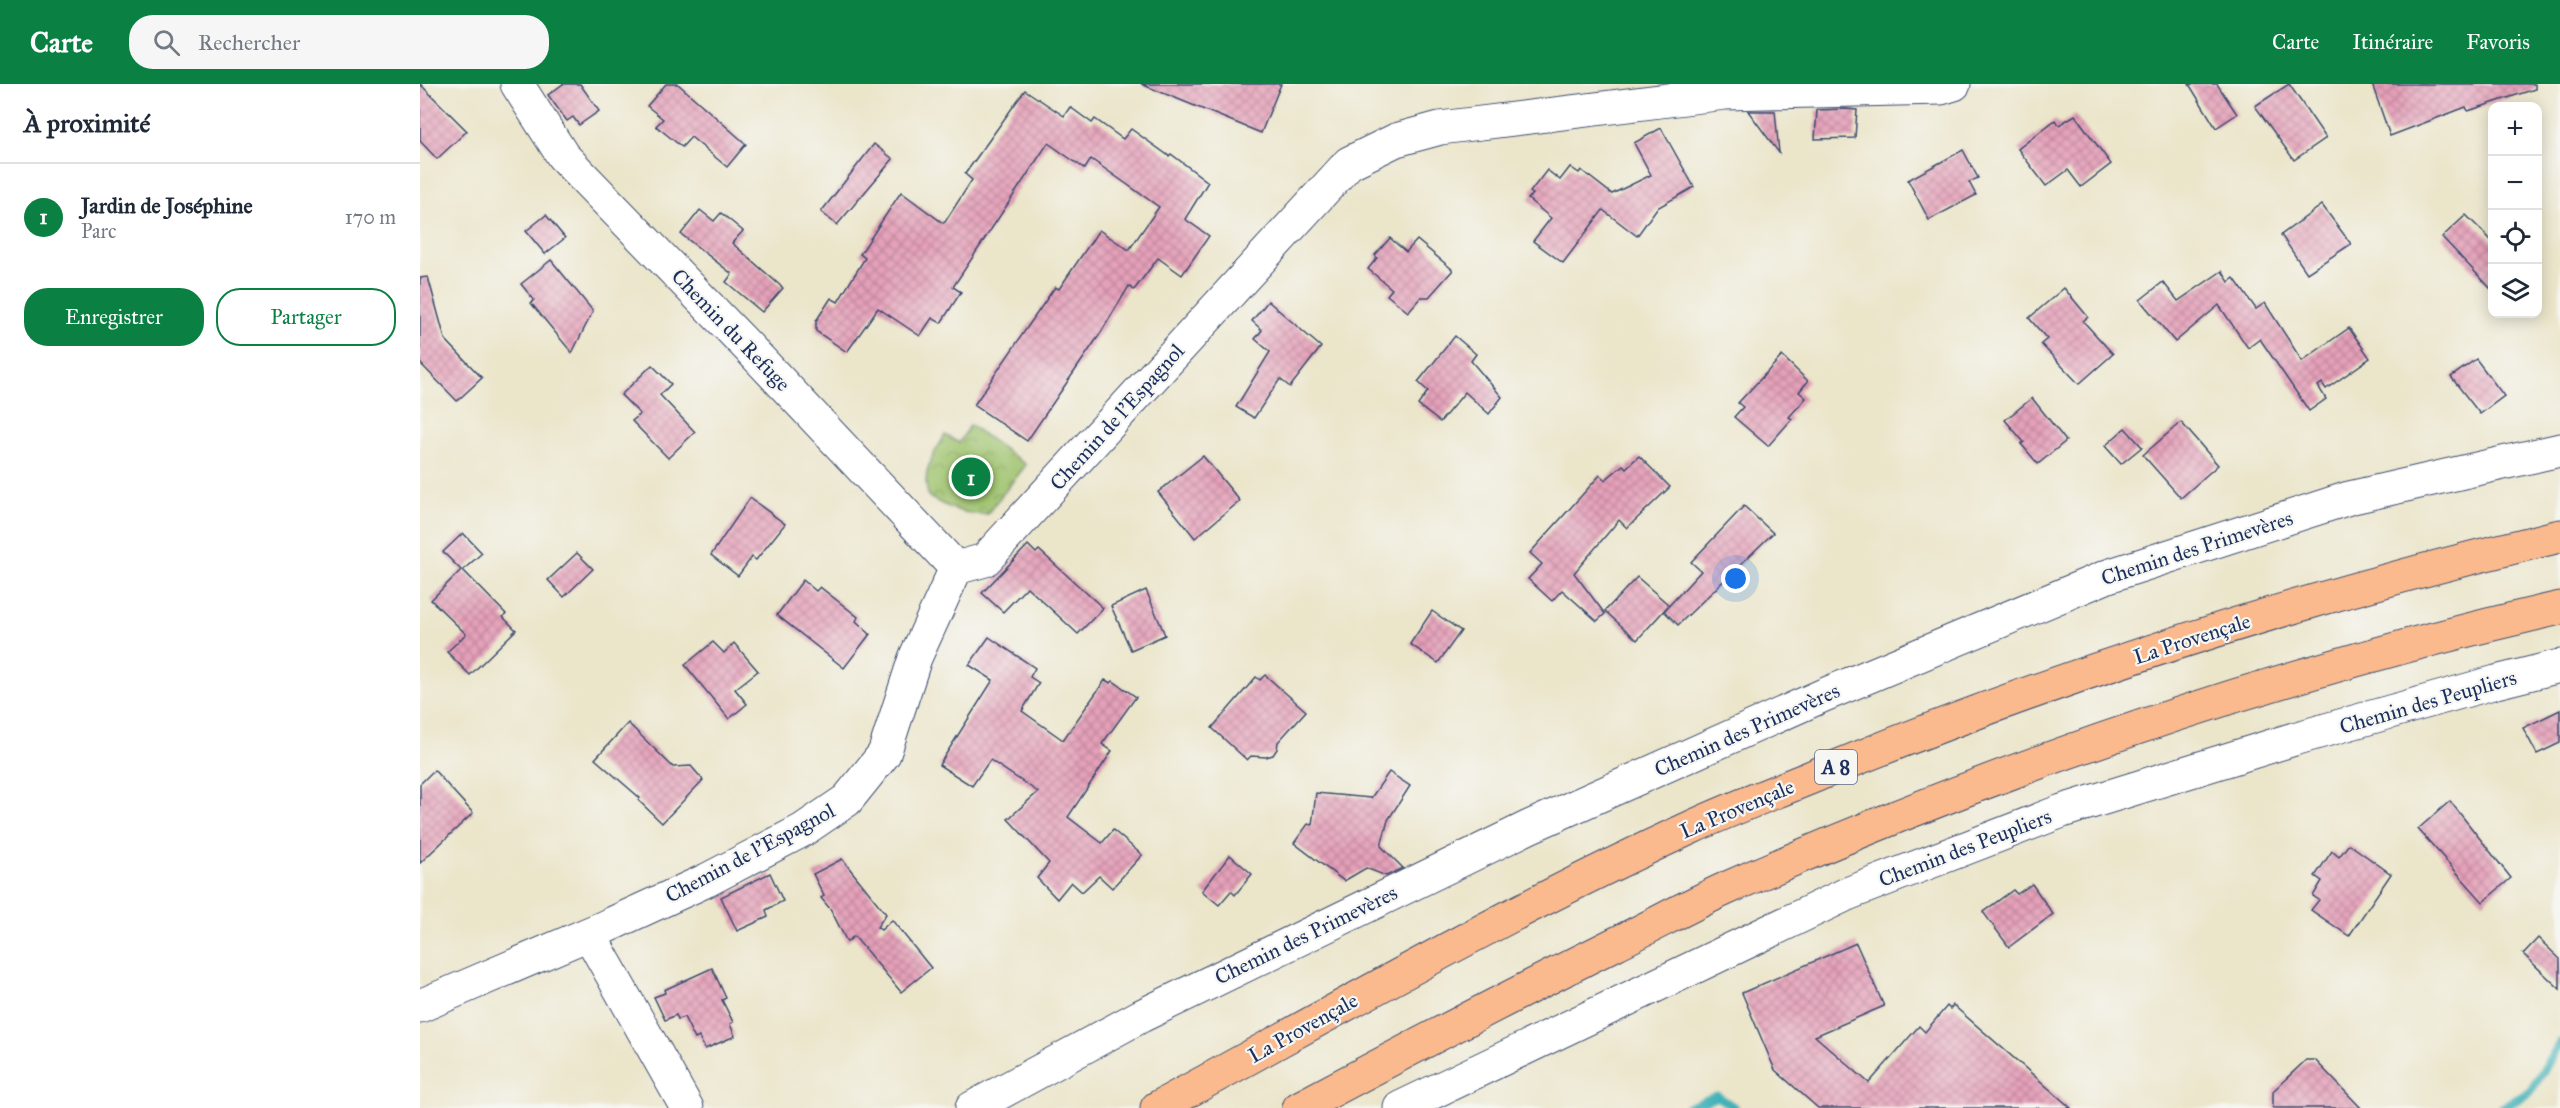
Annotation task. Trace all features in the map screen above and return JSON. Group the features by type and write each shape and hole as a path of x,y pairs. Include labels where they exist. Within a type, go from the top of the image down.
{"highway":[{"name":"La Provençale","path":"1157,1108 1483,929 1693,827 1907,738 2072,678 2300,603 2560,536"},
{"path":"1299,1108 1511,995 1723,891 1947,796 2143,726 2358,657 2560,608"}],"street":[{"name":"Chemin du Refuge","path":"517,84 563,156 740,338 956,568"},
{"name":"Chemin de l'Espagnol","path":"420,1006 589,934 706,880 803,830 847,800 884,754 915,658 956,568 985,560 1349,163 1395,140 1440,128 1725,93 1941,88 1954,84"},
{"name":"Chemin des Primevères","path":"972,1108 1141,1016 1529,827 1824,695 2108,576 2349,498 2560,450"},
{"name":"Chemin des Peupliers","path":"1400,1108 1847,894 2019,827 2062,811 2294,739 2560,666"},
{"path":"589,934 687,1108"}],"green space":[{"path":"970,425 1026,465 987,514 964,512 950,507 929,497 927,489 929,465 945,435 959,443"}],"building":[{"path":"420,84 467,131 437,159 420,141"},
{"path":"563,84 580,84 599,111 579,125 573,117 567,121 548,95"},
{"path":"666,84 678,84 746,144 727,167 691,137 682,147 656,126 663,119 647,106"},
{"path":"1141,84 1281,84 1261,133"},
{"path":"2189,84 2217,84 2237,114 2216,128"},
{"path":"2289,84 2326,138 2294,160 2255,106"},
{"path":"2372,84 2535,84 2535,89 2495,102 2488,102 2488,104 2468,111 2466,107 2390,136"},
{"path":"1025,90 1064,116 1070,107 1092,123 1095,119 1123,139 1131,129 1169,156 1171,154 1208,182 1185,219 1209,236 1182,275 1158,258 1134,290 1129,286 1100,334 1027,441 974,405 1055,287 1059,289 1099,230 1129,250 1159,207 1091,159 1085,169 1048,143 953,287 961,292 941,323 932,318 920,336 878,308 847,352 816,331 816,321 831,298 838,302 865,258 860,254 901,192 943,223 945,222 972,180 965,174"},
{"path":"1817,110 1857,110 1855,138 1815,139"},
{"path":"1748,111 1775,111 1779,153"},
{"path":"2075,115 2111,164 2081,187 2068,170 2046,186 2018,149 2055,120 2059,125"},
{"path":"1661,128 1694,187 1657,208 1637,236 1603,210 1563,263 1533,241 1551,218 1528,199 1533,194 1530,192 1547,170 1560,180 1570,167 1579,173 1581,170 1612,194 1651,175 1634,143"},
{"path":"874,144 893,159 837,225 821,212"},
{"path":"1963,150 1978,178 1969,182 1976,195 1929,220 1908,180"},
{"path":"2322,205 2351,244 2307,273 2281,235"},
{"path":"700,210 714,221 721,213 743,231 732,243 783,288 762,312 726,282 732,274 681,234"},
{"path":"546,215 565,238 545,254 526,231"},
{"path":"2466,215 2488,237 2488,286 2442,237"},
{"path":"1390,238 1406,252 1417,240 1453,270 1429,297 1421,297 1408,312 1387,295 1392,289 1368,269 1377,258 1375,255"},
{"path":"551,260 593,311 572,353 531,303 534,300 521,284"},
{"path":"2222,271 2229,282 2234,278 2256,309 2265,303 2302,361 2349,328 2370,358 2326,389 2322,383 2318,386 2326,399 2309,411 2260,339 2248,348 2219,305 2175,342 2140,300 2163,282 2178,301"},
{"path":"428,277 445,339 482,378 457,401 420,363 420,278"},
{"path":"2064,288 2088,317 2083,321 2113,354 2079,384 2041,344 2047,339 2029,318"},
{"path":"1268,301 1321,347 1290,387 1280,379 1254,418 1236,407 1270,352 1255,339 1262,330 1252,321"},
{"path":"1455,336 1476,354 1471,361 1502,397 1489,414 1465,392 1440,422 1418,405 1428,391 1418,382"},
{"path":"1782,356 1808,381 1799,392 1806,398 1789,417 1792,419 1768,446 1734,417 1743,407 1738,403"},
{"path":"2476,359 2504,396 2480,414 2451,377"},
{"path":"652,365 671,384 660,395 695,432 668,458 632,421 640,414 621,395"},
{"path":"2032,398 2066,441 2038,464 2021,444 2024,442 2005,420"},
{"path":"2181,422 2218,465 2181,498 2143,455"},
{"path":"2125,428 2142,447 2121,464 2105,446"},
{"path":"1203,456 1240,501 1195,538 1158,492"},
{"path":"1639,456 1670,487 1627,528 1619,520 1574,573 1605,614 1597,621 1562,590 1552,601 1528,579 1542,564 1530,553 1600,475 1605,480 1623,465 1626,468"},
{"path":"750,498 785,524 756,560 752,557 738,576 711,555"},
{"path":"1744,506 1773,533 1678,625 1664,611 1701,571 1691,562"},
{"path":"463,533 482,553 463,570 506,614 503,617 516,630 470,675 447,652 466,634 431,600 461,570 443,552"},
{"path":"1028,545 1036,553 1039,550 1103,608 1078,634 1027,587 1003,612 982,593"},
{"path":"577,553 593,569 564,597 548,580"},
{"path":"1637,577 1669,605 1637,640 1605,611"},
{"path":"803,580 816,591 820,587 858,617 856,621 870,634 844,668 777,615"},
{"path":"1146,590 1165,635 1131,650 1111,606"},
{"path":"1432,611 1461,631 1438,663 1410,644"},
{"path":"989,637 1035,668 1030,677 1039,683 1022,711 1063,740 1105,680 1111,683 1113,681 1136,697 1102,744 1112,751 1068,817 1102,843 1113,830 1142,855 1112,888 1099,876 1082,892 1071,882 1057,899 1037,878 1049,863 1008,819 1038,792 990,760 972,786 939,765 993,680 969,665"},
{"path":"713,642 724,653 734,643 758,671 735,689 747,704 729,719 685,665"},
{"path":"1265,675 1306,711 1278,742 1273,755 1251,756 1247,760 1212,728 1256,677 1260,680"},
{"path":"2560,710 2560,743 2537,754 2523,728"},
{"path":"628,723 673,767 691,766 703,780 662,823 638,800 640,798 595,759"},
{"path":"434,770 473,813 420,863 420,784"},
{"path":"1389,772 1410,786 1388,820 1381,846 1403,868 1386,876 1366,868 1344,881 1294,843 1308,824 1312,825 1316,793 1371,798"},
{"path":"2450,801 2511,878 2483,902 2418,829"},
{"path":"2349,844 2391,874 2349,936 2311,910 2319,900 2313,896 2322,881 2315,876 2332,851 2339,857"},
{"path":"1230,855 1252,874 1235,895 1231,891 1219,905 1202,891"},
{"path":"842,859 886,914 877,927 881,930 892,920 931,968 901,992 854,936 847,942 831,910 821,898 824,896 813,874"},
{"path":"770,873 783,901 766,910 768,917 737,931 721,897"},
{"path":"2032,884 2053,914 2009,947 1983,912 2013,890 2017,894"},
{"path":"2538,938 2560,959 2560,989 2523,954"},
{"path":"1856,943 1884,1006 1815,1036 1869,1083 1919,1026 1925,1032 1947,1006 1950,1009 1953,1005 2071,1108 1818,1108 1775,1070 1742,993"},
{"path":"712,968 726,998 722,1000 733,1022 730,1024 735,1036 705,1049 699,1037 695,1039 684,1017 678,1019 676,1015 665,1020 654,997"},
{"path":"2306,1060 2315,1060 2361,1108 2273,1108 2273,1091"}],"waterway":[{"path":"2502,1108 2530,1092 2560,1043"},
{"path":"1688,1108 1717,1096 1735,1108"}],"place":[{"name":"Jardin de Joséphine","path":"971,477"}]}
